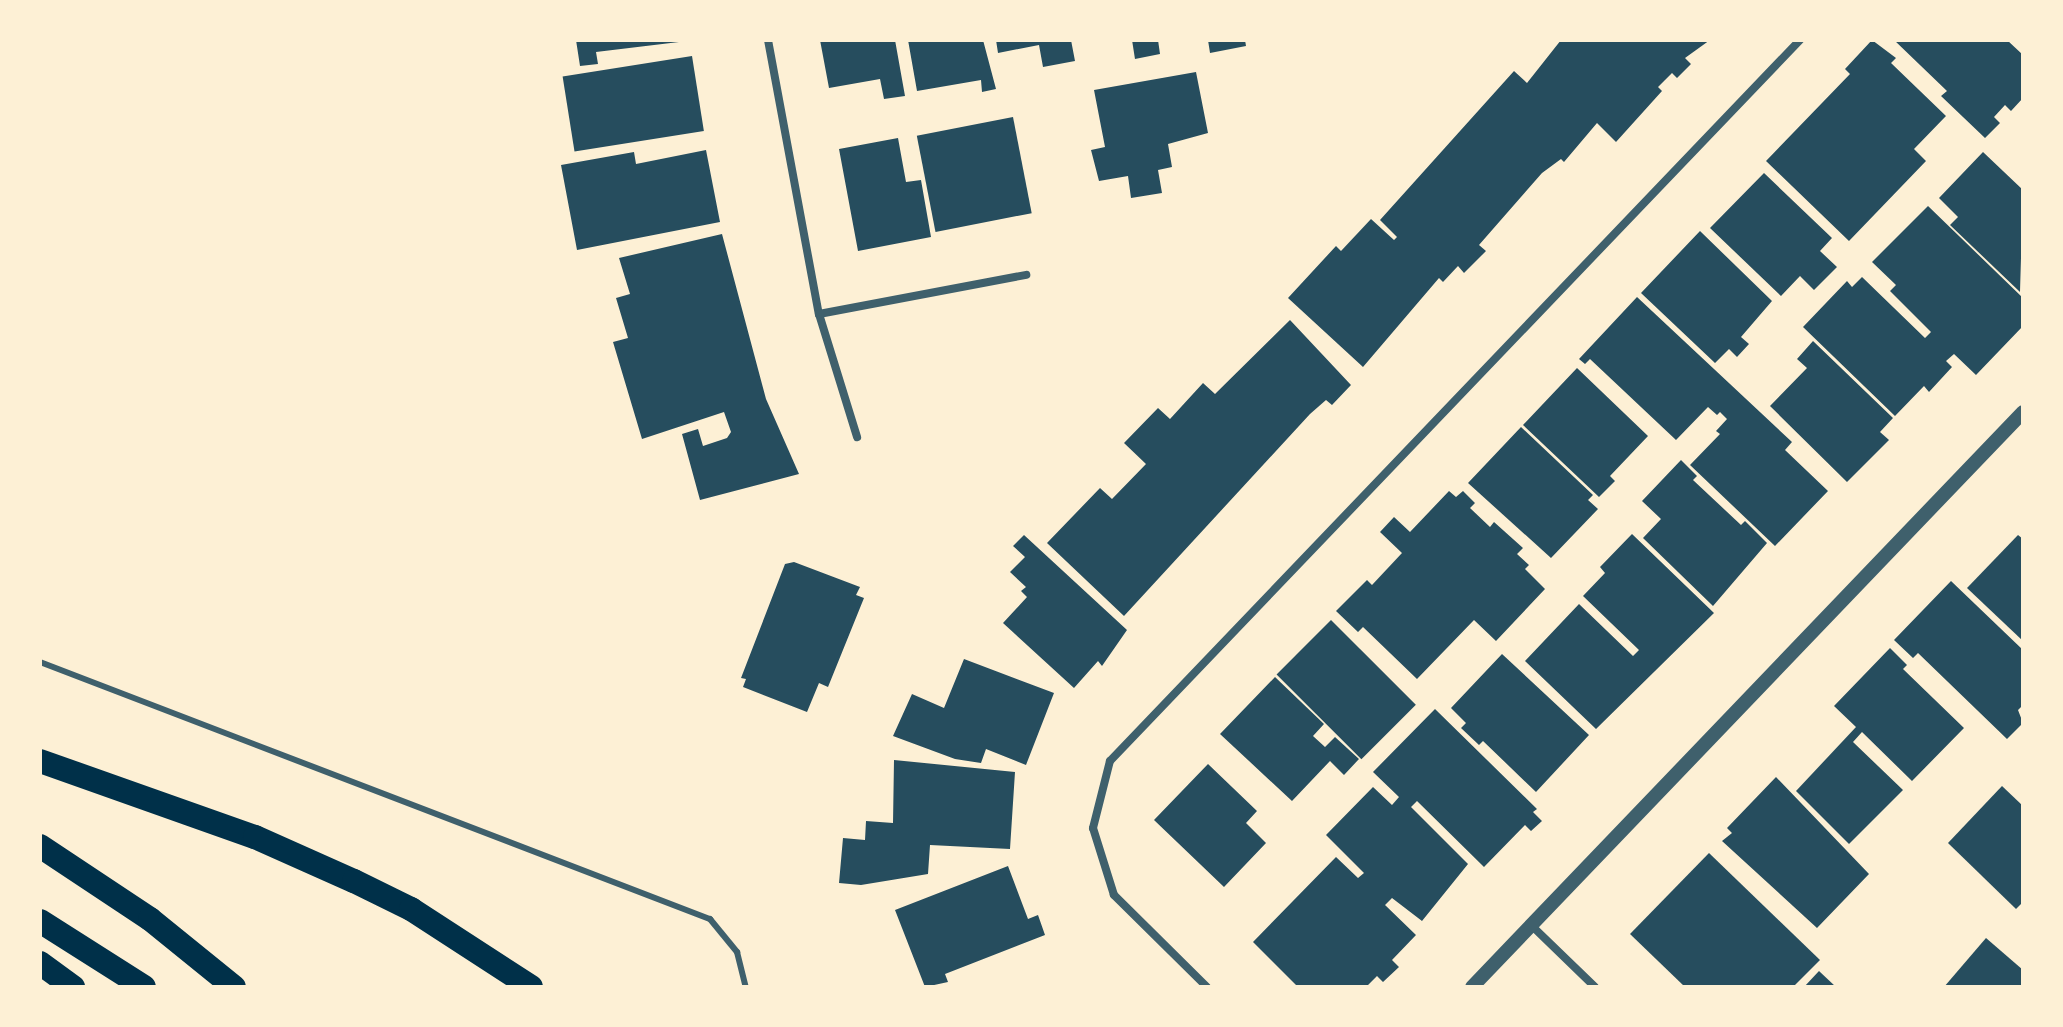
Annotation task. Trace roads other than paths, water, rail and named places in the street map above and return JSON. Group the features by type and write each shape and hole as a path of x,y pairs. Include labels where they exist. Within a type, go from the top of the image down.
{"highway":[{"path":"40,761 255,837 354,881 411,909 531,987"},
{"path":"40,846 150,919 234,987"},
{"path":"40,921 144,987"},
{"path":"40,963 73,987"}],"street":[{"path":"768,40 819,314 857,437"},
{"path":"1207,987 1114,895 1093,828 1110,761 1800,40"},
{"path":"819,314 1026,275"},
{"path":"1472,987 2023,412"},
{"path":"1531,925 1595,987"}],"lane":[{"path":"40,662 710,919 737,952 746,987"}]}
